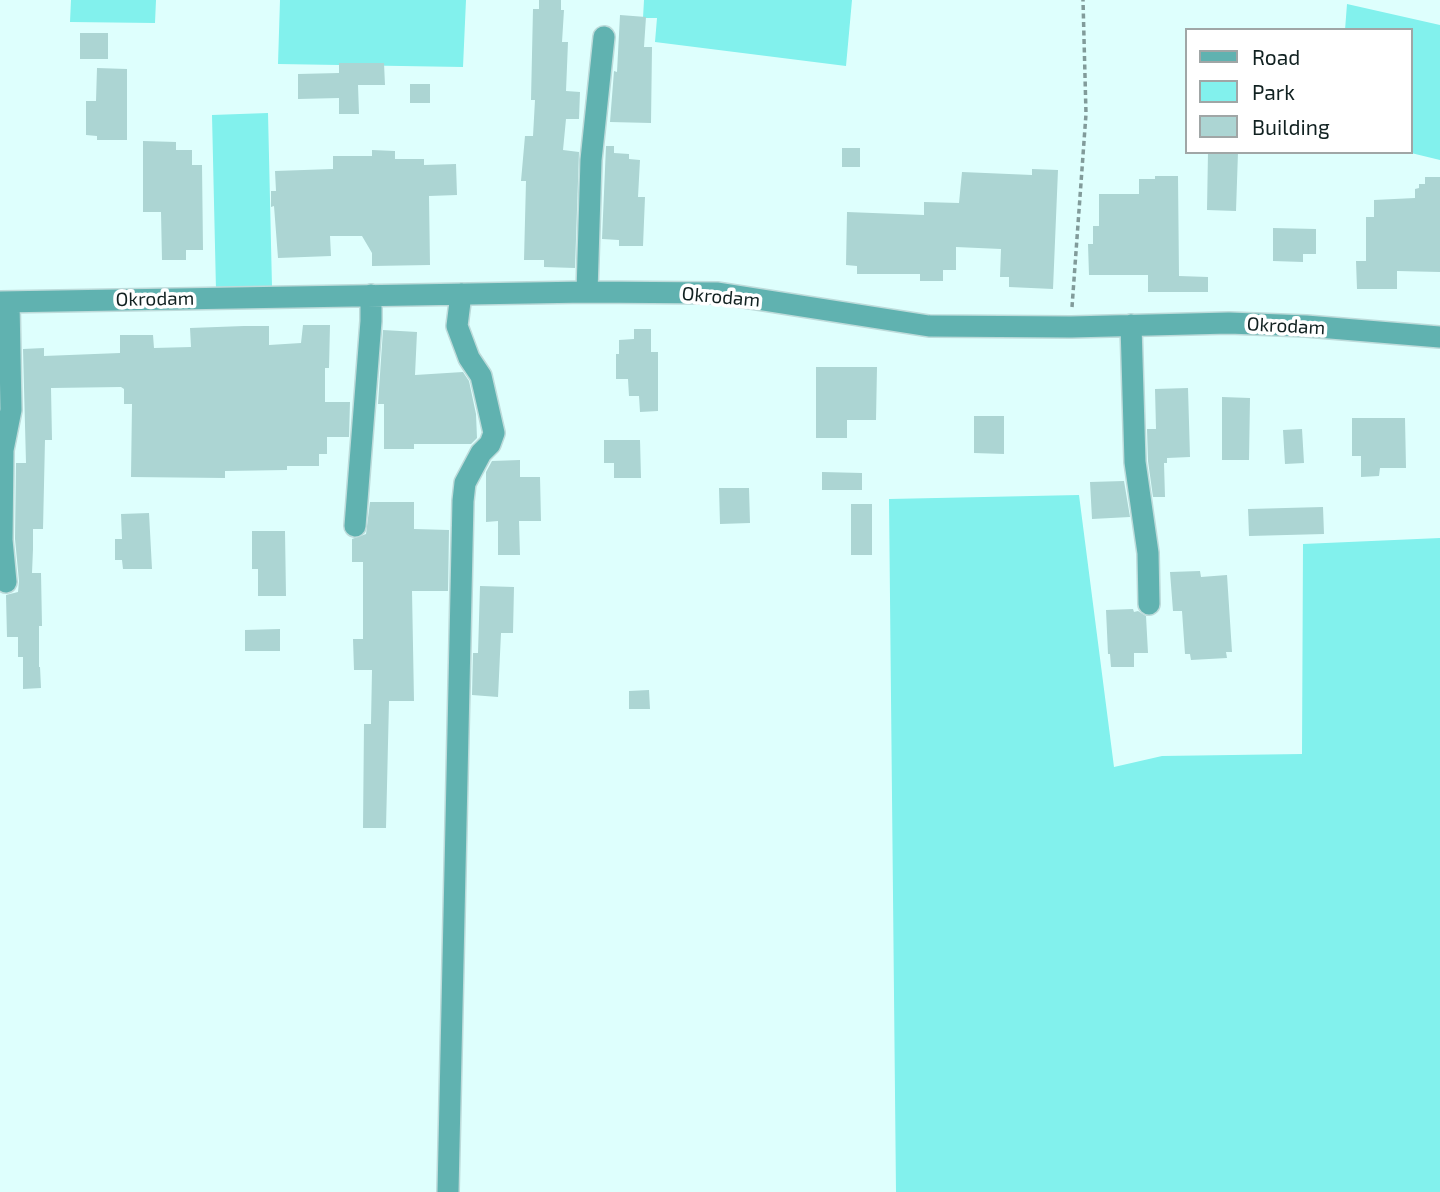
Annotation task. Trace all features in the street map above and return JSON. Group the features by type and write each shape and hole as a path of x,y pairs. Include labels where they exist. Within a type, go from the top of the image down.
{"street":[{"path":"587,292 591,160 604,37"},
{"name":"Okrodam","path":"4,302 587,292 718,293 929,326 1267,325 1440,337"},
{"path":"448,1192 463,500 465,483 494,433 481,376 469,358 457,326 461,294"},
{"path":"355,526 371,295"},
{"path":"4,302 11,410 3,450 2,540 6,582"},
{"path":"1131,326 1135,462 1148,553 1149,604"}],"path":[{"path":"1071,327 1086,114 1083,0"}],"green space":[{"path":"71,0 156,0 155,23 70,22"},
{"path":"280,0 466,0 463,67 278,64"},
{"path":"644,0 852,0 846,66 655,42 657,18 643,18"},
{"path":"1347,4 1440,25 1440,160 1412,153 1412,28 1345,28"},
{"path":"268,113 272,287 216,290 212,115"},
{"path":"1079,495 1114,767 1162,756 1302,754 1303,544 1440,538 1440,1192 896,1192 889,499"}],"building":[{"path":"539,0 561,0 561,10 564,10 562,42 568,42 566,91 580,92 579,119 566,119 563,150 579,152 575,268 544,267 544,260 524,260 526,181 521,181 525,136 533,136 533,9 539,9"},
{"path":"620,15 646,17 644,47 652,47 651,123 610,122 614,71 617,72"},
{"path":"80,33 108,33 108,59 80,59"},
{"path":"339,63 384,63 385,85 358,85 359,114 339,114 339,98 298,99 298,74 339,73"},
{"path":"97,68 127,69 127,140 97,140 97,136 86,135 86,101 96,101"},
{"path":"410,84 430,84 430,103 410,103"},
{"path":"143,141 176,142 176,150 192,150 192,165 202,165 203,250 186,250 186,260 162,260 161,212 143,212"},
{"path":"606,146 614,146 614,153 629,154 629,159 640,160 638,197 645,197 643,246 619,246 619,240 602,239"},
{"path":"842,148 860,148 860,167 842,167"},
{"path":"372,150 395,151 395,159 424,159 424,165 456,164 457,195 429,196 430,265 372,266 372,253 362,236 330,236 331,256 278,258 274,206 271,207 271,191 276,191 275,171 333,169 333,156 372,156"},
{"path":"1208,154 1238,154 1236,211 1207,210"},
{"path":"1032,169 1058,170 1053,289 1009,287 1009,277 1000,277 1001,249 956,247 956,270 943,270 943,281 920,281 920,274 857,274 857,266 846,265 847,212 924,215 924,202 959,203 962,172 1032,175"},
{"path":"1155,176 1178,176 1179,276 1208,277 1208,292 1148,292 1148,275 1089,275 1088,244 1093,244 1093,226 1099,226 1099,194 1139,194 1139,179 1155,179"},
{"path":"1425,177 1440,177 1440,272 1397,271 1397,289 1357,289 1356,261 1366,261 1366,217 1374,217 1374,200 1415,198 1415,189 1419,188 1419,184 1425,184"},
{"path":"1273,228 1316,229 1316,254 1303,254 1303,262 1273,261"},
{"path":"303,325 330,325 329,368 325,368 325,402 350,402 349,437 327,437 327,454 319,454 319,466 287,466 287,470 225,471 225,478 131,477 132,404 124,404 124,389 51,388 52,440 45,440 43,529 33,529 32,573 41,573 41,688 23,689 23,657 18,657 18,637 7,637 6,595 18,592 19,581 15,539 16,463 26,463 23,349 44,348 44,356 120,353 120,335 153,335 154,348 191,347 190,328 244,326 269,326 269,345 301,343"},
{"path":"634,329 651,329 651,352 658,352 658,411 640,412 639,396 629,396 628,379 616,379 619,340 634,339"},
{"path":"383,330 417,332 415,375 463,372 469,381 476,414 477,438 471,444 414,444 414,449 384,449 384,404 378,404"},
{"path":"816,367 877,367 876,420 847,420 847,438 816,438"},
{"path":"1188,388 1190,457 1167,458 1167,463 1164,463 1165,497 1153,497 1147,429 1156,429 1155,389"},
{"path":"1222,397 1250,398 1249,460 1222,460"},
{"path":"974,416 1004,416 1004,454 974,453"},
{"path":"1352,418 1405,418 1406,468 1380,468 1379,476 1361,477 1361,456 1352,456"},
{"path":"1302,429 1304,463 1285,464 1283,430"},
{"path":"604,440 640,440 641,478 614,478 614,463 604,463"},
{"path":"520,460 520,477 540,477 541,521 519,521 520,555 498,555 498,521 486,522 486,472 492,461"},
{"path":"822,472 862,473 862,490 822,490"},
{"path":"1124,481 1130,517 1092,519 1090,482"},
{"path":"719,488 749,488 750,523 720,524"},
{"path":"370,502 414,502 414,529 449,530 448,591 412,591 414,701 389,701 386,828 363,828 364,724 371,724 372,670 354,670 353,639 363,639 363,562 352,562 352,539 366,534"},
{"path":"851,504 872,504 872,555 851,555"},
{"path":"1323,507 1324,534 1249,536 1248,509"},
{"path":"149,513 152,569 123,569 122,560 115,560 115,539 122,539 121,514"},
{"path":"252,531 285,531 286,596 258,596 258,569 252,569"},
{"path":"1200,571 1201,577 1227,575 1232,652 1226,652 1227,658 1191,660 1190,654 1185,654 1182,611 1173,611 1170,572"},
{"path":"480,586 514,587 513,633 501,633 498,697 472,695 473,653 478,653"},
{"path":"1133,609 1134,612 1138,611 1146,616 1148,653 1134,653 1134,667 1111,667 1106,610"},
{"path":"280,629 280,651 245,651 245,630"},
{"path":"649,690 650,709 629,709 629,691"}]}
